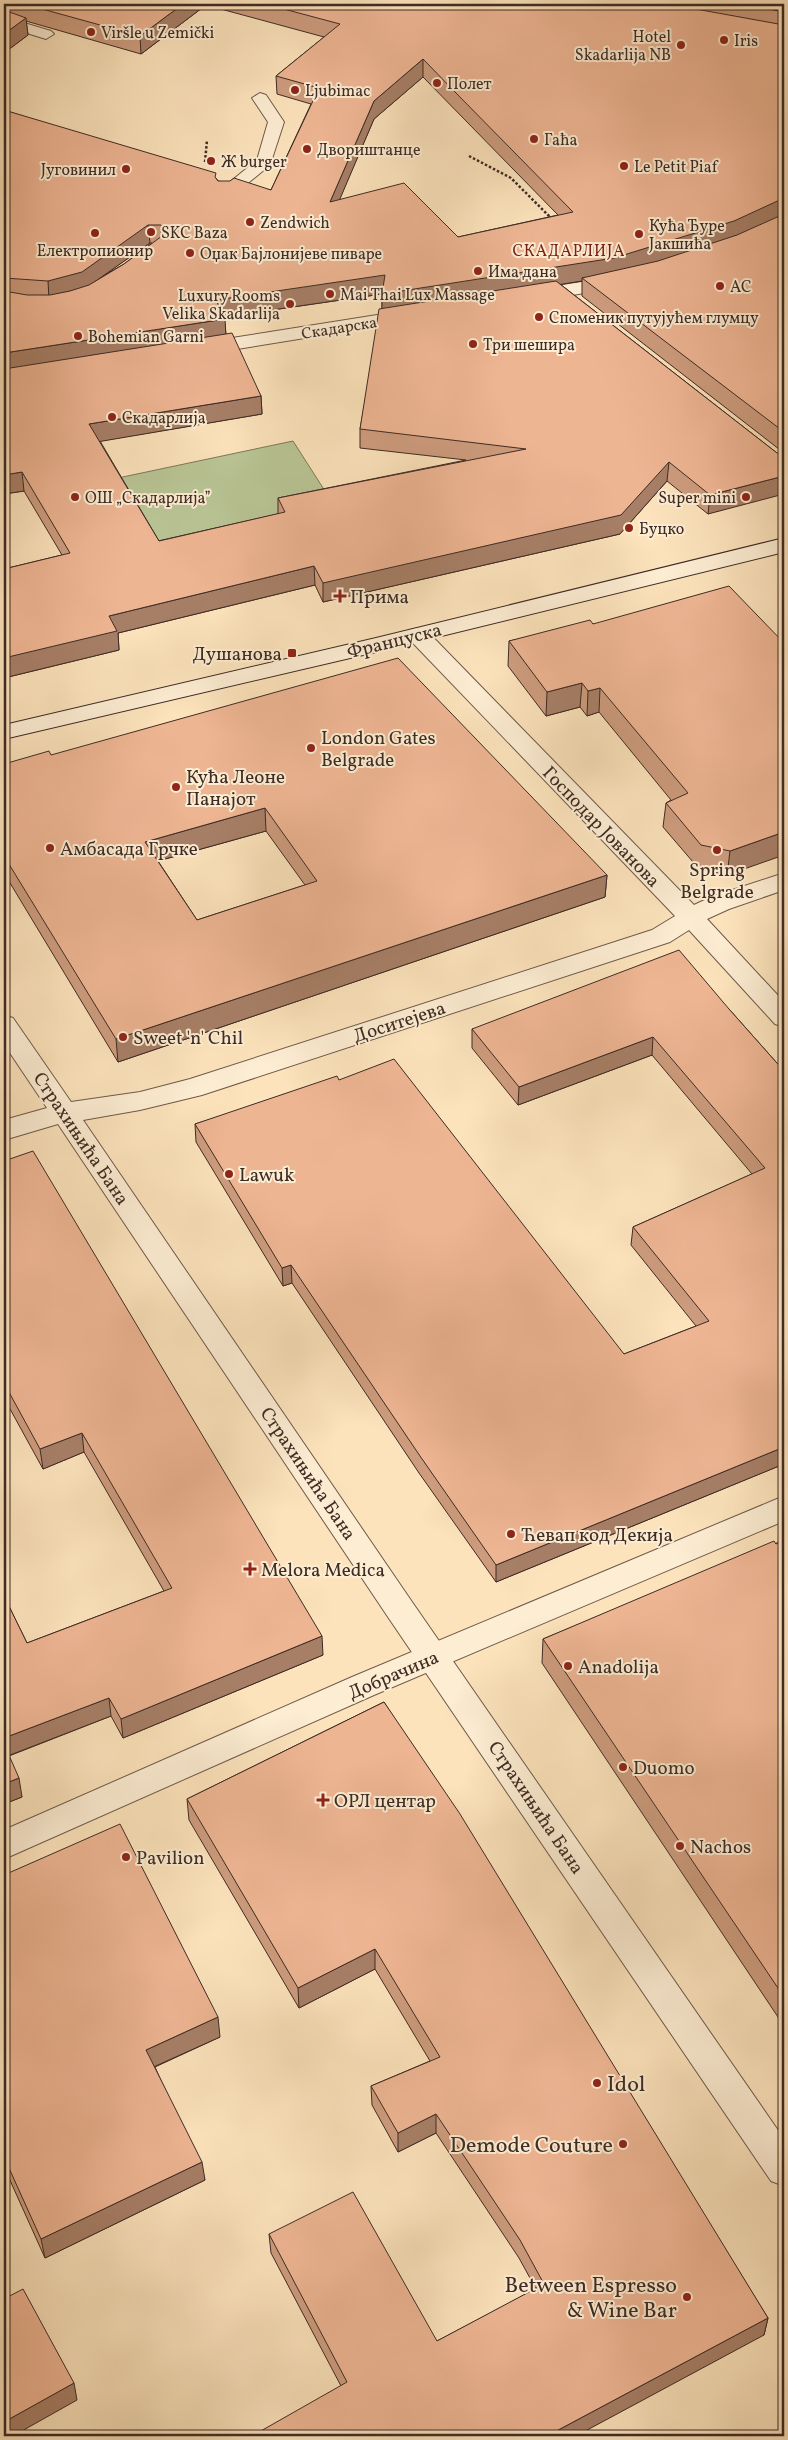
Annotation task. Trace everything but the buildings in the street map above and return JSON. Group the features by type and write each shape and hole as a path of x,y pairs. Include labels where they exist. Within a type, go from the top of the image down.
{"street":[{"path":"511,299 616,283 635,277"},
{"path":"560,292 583,310"},
{"name":"Скадарска","path":"179,352 433,312"},
{"name":"Француска","path":"4,732 418,635 784,545"},
{"name":"Господар Јованова","path":"418,635 691,917 784,1018"},
{"name":"Доситејева","path":"4,1130 64,1113 140,1101 194,1088 661,936 691,917 720,903 784,881"},
{"name":"Страхињића Бана","path":"4,1024 784,2169"},
{"name":"Добрачина","path":"4,1845 434,1656 784,1508"}],"lane":[{"path":"4,21 46,34"},
{"path":"225,194 264,162 276,122 260,98"}],"path":[{"path":"205,163 206,140"},
{"path":"470,156 512,178 547,214"}],"green space":[{"path":"293,441 332,502 153,542 118,478"}],"place":[{"name":"Viršle u Zemički","path":"91,32"},
{"name":"Iris","path":"724,40"},
{"name":"Hotel Skadarlija NB","path":"681,45"},
{"name":"Полет","path":"437,83"},
{"name":"Ljubimac","path":"295,90"},
{"name":"Гаћа","path":"534,139"},
{"name":"Двориштанце","path":"307,149"},
{"name":"Ж burger","path":"211,161"},
{"name":"Le Petit Piaf","path":"624,166"},
{"name":"Југовинил","path":"126,169"},
{"name":"Zendwich","path":"250,222"},
{"name":"SKC Baza","path":"151,232"},
{"name":"Електропионир","path":"95,233"},
{"name":"Кућа Ђуре Јакшића","path":"639,234"},
{"name":"Оџак Бајлонијеве пиваре","path":"190,253"},
{"name":"Има дана","path":"478,271"},
{"name":"АС","path":"720,286"},
{"name":"Mai Thai Lux Massage","path":"330,294"},
{"name":"Luxury Rooms Velika Skadarlija","path":"290,304"},
{"name":"Споменик путујућем глумцу","path":"539,317"},
{"name":"Bohemian Garni","path":"78,336"},
{"name":"Три шешира","path":"473,344"},
{"name":"Скадарлија","path":"112,417"},
{"name":"ОШ „Скадарлија”","path":"75,497"},
{"name":"Super mini","path":"746,497"},
{"name":"Буцко","path":"629,528"},
{"name":"Прима","path":"340,596"},
{"name":"Душанова","path":"292,653"},
{"name":"London Gates Belgrade","path":"311,748"},
{"name":"Кућа Леоне Панајот","path":"176,787"},
{"name":"Амбасада Грчке","path":"50,848"},
{"name":"Spring Belgrade","path":"717,850"},
{"name":"Sweet 'n' Chil","path":"123,1037"},
{"name":"Lawuk","path":"229,1174"},
{"name":"Ћевап код Декија","path":"511,1534"},
{"name":"Melora Medica","path":"250,1569"},
{"name":"Anadolija","path":"568,1666"},
{"name":"Duomo","path":"623,1767"},
{"name":"ОРЛ центар","path":"323,1800"},
{"name":"Nachos","path":"680,1846"},
{"name":"Pavilion","path":"126,1857"},
{"name":"Idol","path":"597,2083"},
{"name":"Demode Couture","path":"623,2144"},
{"name":"Between Espresso & Wine Bar","path":"687,2297"}],"district":[{"name":"СКАДАРЛИЈА","path":"569,250"}]}
